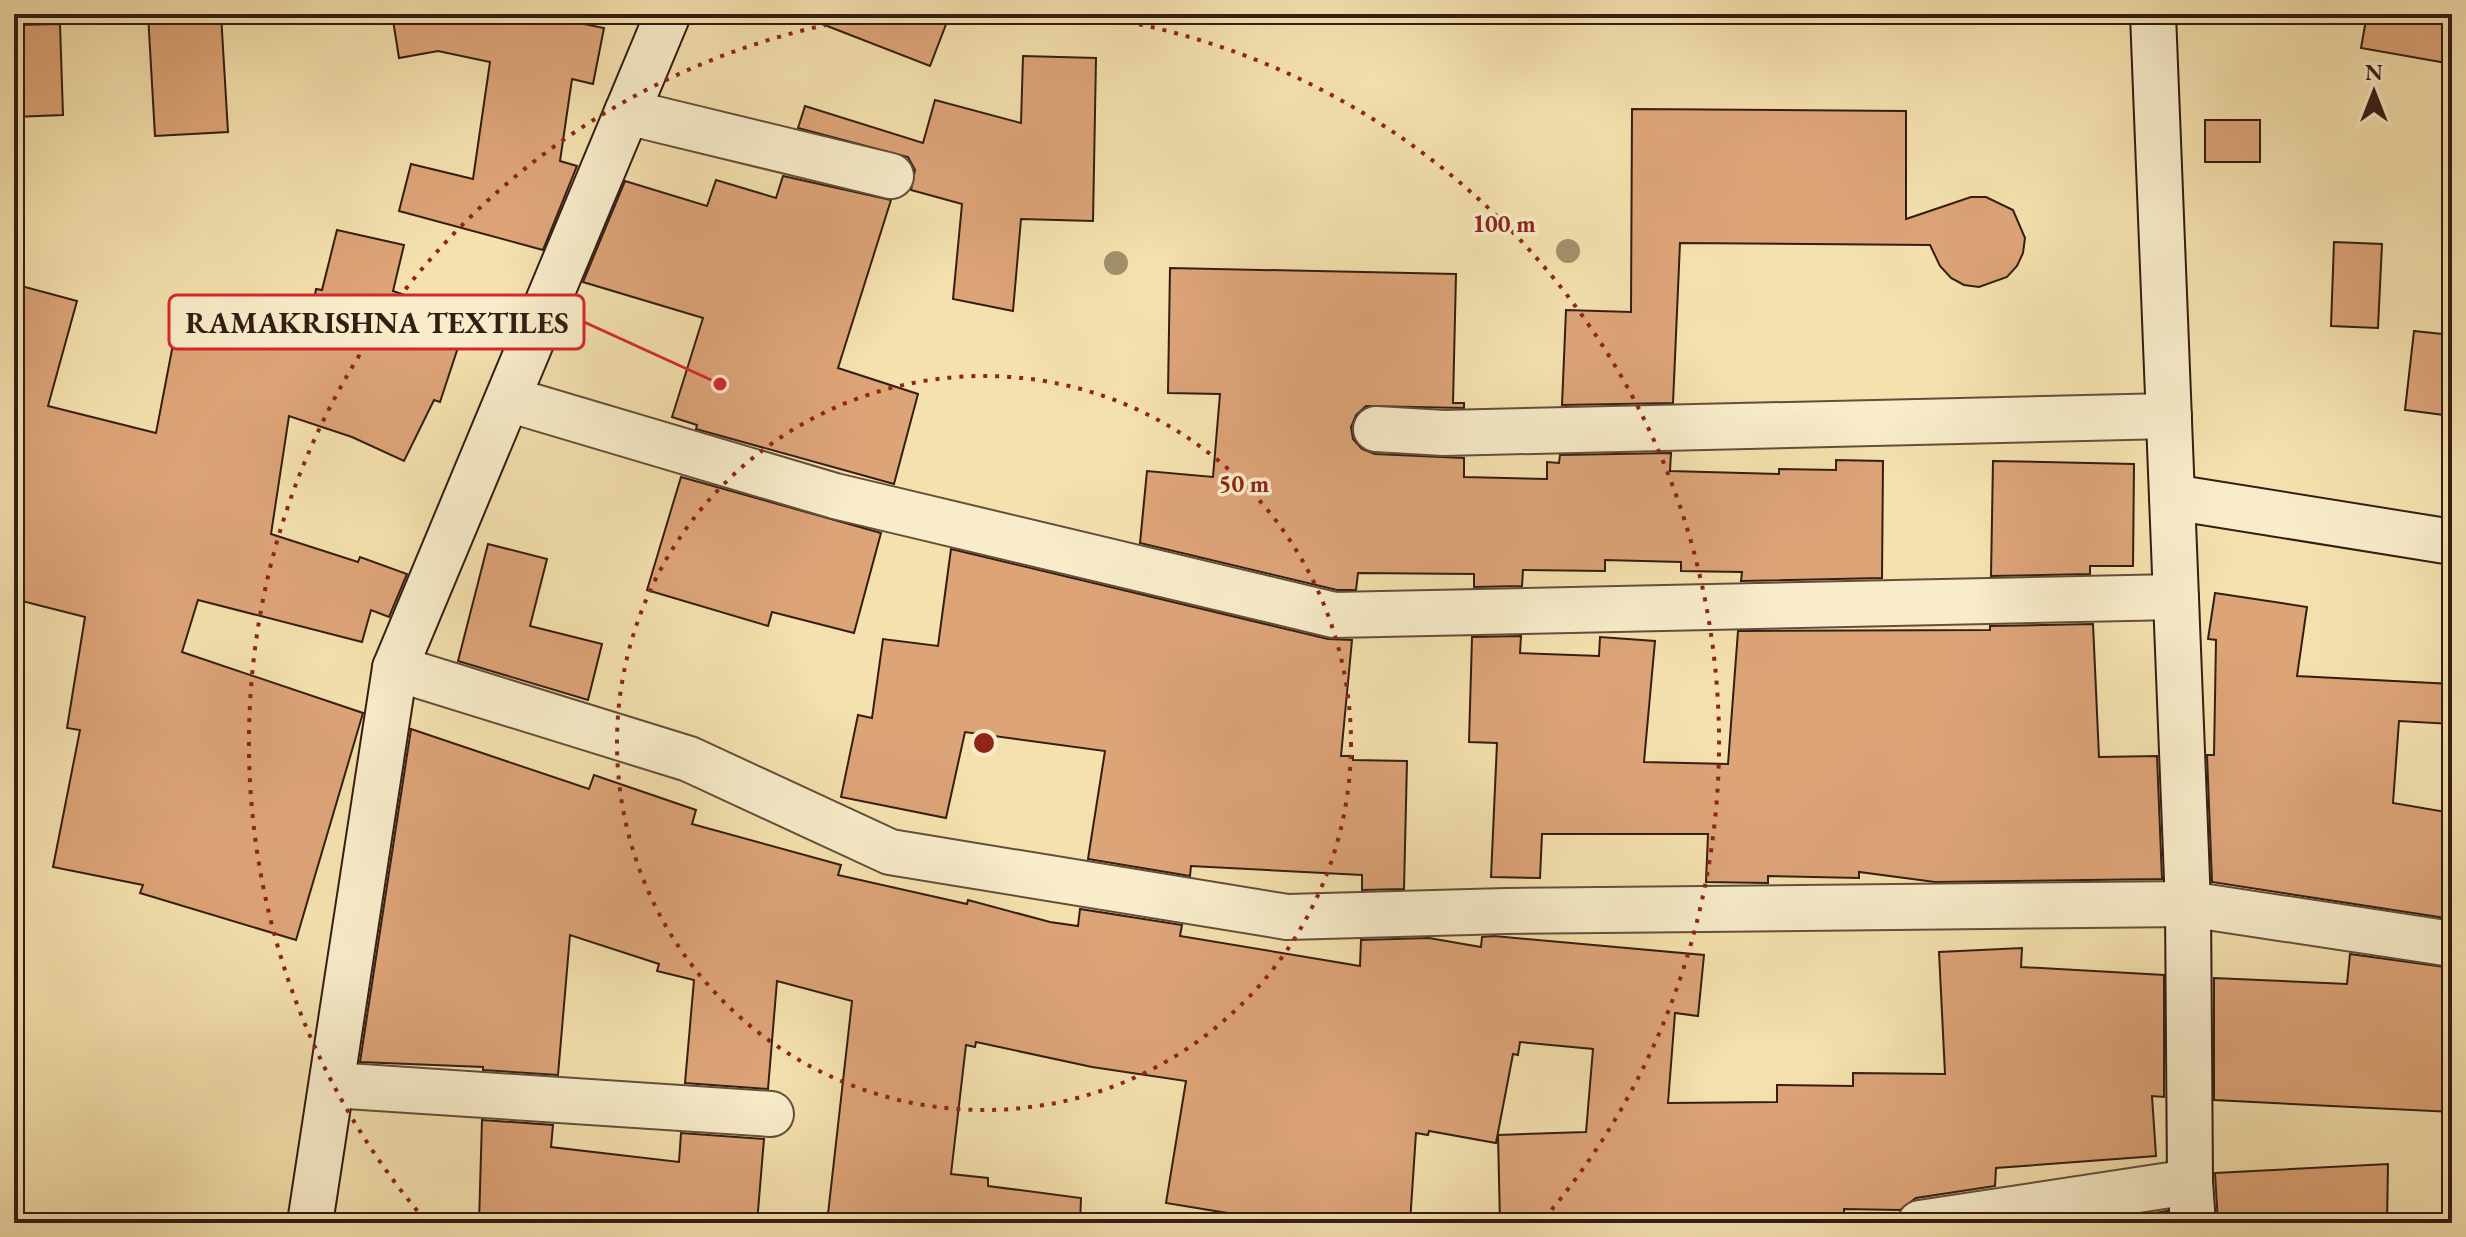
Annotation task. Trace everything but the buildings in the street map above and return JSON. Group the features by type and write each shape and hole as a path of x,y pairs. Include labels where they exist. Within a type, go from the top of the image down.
{"street":[{"path":"310,1223 395,668 668,14"},
{"path":"1920,1223 2191,1203 2188,904 2153,14"},
{"path":"627,112 891,176"},
{"path":"508,399 835,496 1334,615 2176,597"},
{"path":"1376,429 1444,433 2169,416"},
{"path":"2172,497 2452,542"},
{"path":"395,668 689,759 890,852 1287,917 1506,911 2188,904 2452,944"},
{"path":"332,1085 771,1114"}],"place":[{"name":"RAMAKRISHNA TEXTILES","path":"720,384"}]}
